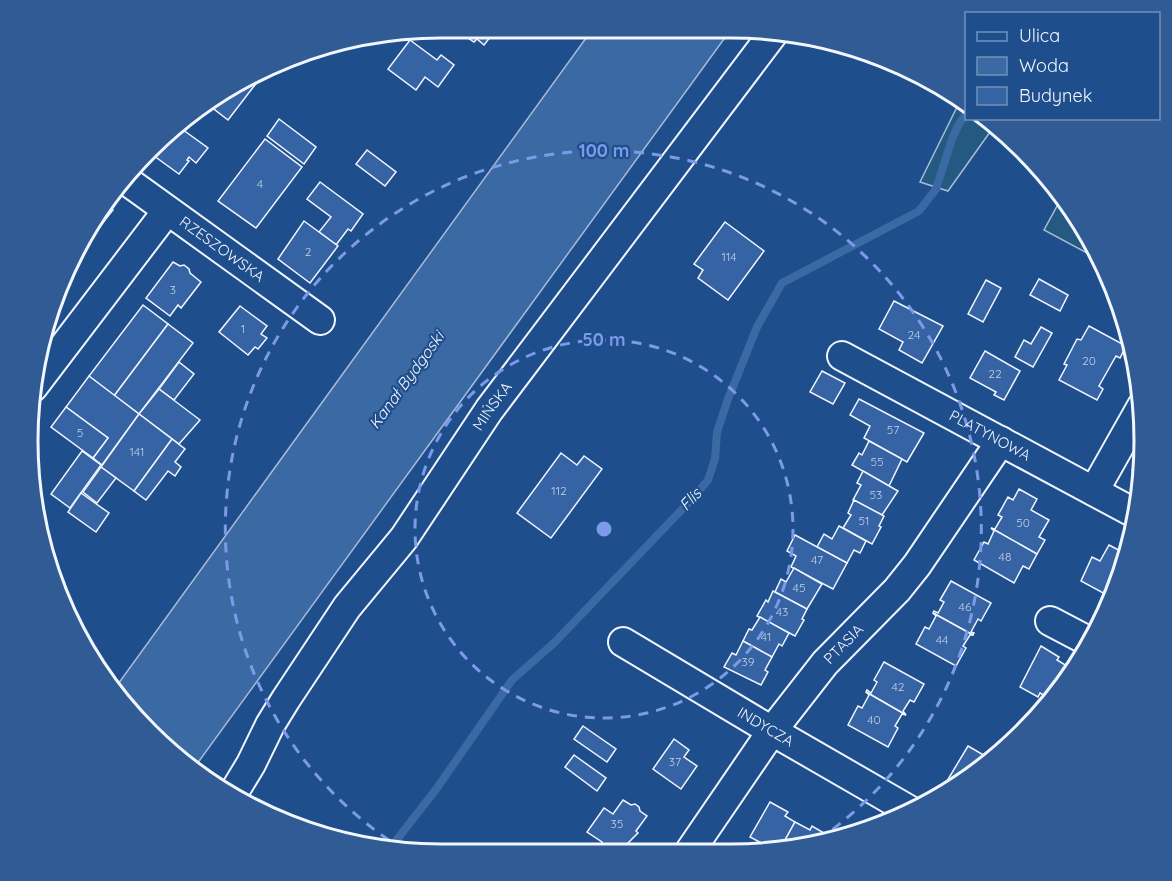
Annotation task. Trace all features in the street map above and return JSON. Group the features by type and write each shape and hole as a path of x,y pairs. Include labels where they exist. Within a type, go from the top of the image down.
{"street":[{"name":"MIŃSKA","path":"236,788 270,725 347,607 404,538 489,410 769,39"},
{"name":"RZESZOWSKA","path":"131,184 320,320"},
{"path":"43,374 167,211"},
{"name":"PLATYNOWA","path":"842,356 1128,510"},
{"path":"1094,492 1134,420"},
{"name":"PTASIA","path":"694,844 772,731 825,663 897,590 917,566 1001,441"},
{"path":"1050,621 1083,638"},
{"name":"INDYCZA","path":"623,642 902,806"}],"shaded area":[{"path":"957,107 965,112 965,120 976,120 990,132 948,191 920,182"},
{"path":"1058,204 1089,254 1044,230"}],"water":[{"name":"Kanał Bydgoski","path":"586,38 725,38 198,762 156,725 119,683"}],"building":[{"path":"468,38 489,38 484,45 477,39 474,42"},
{"path":"410,40 437,60 441,55 454,65 438,87 425,77 416,90 388,69"},
{"path":"258,81 228,120 213,108"},
{"path":"279,119 316,147 304,164 267,136"},
{"path":"184,130 208,148 196,163 189,157 187,160 189,161 179,174 155,157"},
{"path":"265,139 302,167 256,228 218,201"},
{"path":"367,150 396,172 385,186 356,164"},
{"path":"320,182 363,214 351,231 348,229 336,245 319,232 331,217 307,199"},
{"path":"111,209 113,210 95,232"},
{"path":"304,221 338,246 310,283 278,259"},
{"path":"725,222 764,251 728,300 698,278 703,270 694,264"},
{"path":"173,262 180,266 184,265 201,282 181,308 178,305 170,316 146,298"},
{"path":"1039,279 1068,295 1060,311 1030,295"},
{"path":"986,280 1001,288 983,322 968,314"},
{"path":"894,301 943,326 922,363 899,350 903,342 879,329"},
{"path":"143,305 168,324 114,396 89,376"},
{"path":"240,306 267,326 261,334 267,338 258,349 255,347 248,355 219,332"},
{"path":"168,324 193,343 139,414 114,396"},
{"path":"1089,326 1123,344 1124,350 1120,358 1116,356 1099,386 1103,389 1097,400 1059,380 1067,365 1064,364 1077,339 1081,340"},
{"path":"1041,327 1052,333 1033,367 1015,357 1024,340 1031,344"},
{"path":"985,351 1020,371 1004,400 994,395 996,392 970,378"},
{"path":"179,362 194,374 174,400 159,389"},
{"path":"822,371 845,383 833,404 810,392"},
{"path":"89,376 139,414 102,465 93,458 108,438 66,407"},
{"path":"159,389 200,420 179,444 139,414"},
{"path":"859,399 924,433 907,462 864,438 870,426 850,415"},
{"path":"66,407 108,438 93,458 51,427"},
{"path":"139,414 172,439 134,491 101,467"},
{"path":"172,439 185,449 175,462 181,467 175,476 168,471 146,500 134,491"},
{"path":"869,441 902,459 889,486 852,465 859,453 862,455"},
{"path":"82,451 101,465 70,508 51,494"},
{"path":"561,453 577,465 584,456 602,469 551,538 517,513"},
{"path":"101,467 116,478 97,503 83,492"},
{"path":"863,471 898,491 882,515 853,500 861,485 857,483"},
{"path":"1019,489 1037,499 1031,510 1049,520 1039,537 1045,540 1037,554 991,528 995,529 1002,517 998,515 1008,497 1013,500"},
{"path":"81,493 109,513 96,532 68,512"},
{"path":"854,500 884,516 872,544 843,528 851,515 848,513"},
{"path":"839,526 866,541 860,553 854,550 847,563 817,547 824,534 832,539"},
{"path":"991,528 1037,554 1029,569 1023,566 1014,583 974,560 984,542 988,544 994,531"},
{"path":"795,535 847,563 833,589 791,567 796,556 787,551"},
{"path":"1109,545 1119,550 1104,594 1081,581 1092,557 1100,561"},
{"path":"794,568 822,584 807,609 775,592 781,579 786,582"},
{"path":"951,581 991,603 981,621 978,619 971,632 974,633 973,635 933,613 934,611 938,613 944,602 940,600"},
{"path":"773,591 807,609 795,636 757,616"},
{"path":"933,613 973,635 970,635 963,646 966,648 956,666 916,644 925,627 929,629 936,616"},
{"path":"760,617 789,633 782,646 779,644 772,657 743,641 749,629 752,630"},
{"path":"743,641 772,657 761,685 724,667 732,653 736,655"},
{"path":"1041,646 1059,657 1057,660 1066,665 1043,695 1040,693 1038,697 1020,687"},
{"path":"884,662 924,684 914,702 910,700 903,711 906,715 866,692 867,690 871,693 877,682 874,680"},
{"path":"866,692 906,715 902,714 895,726 898,728 888,747 848,725 858,706 862,708 869,695"},
{"path":"583,726 616,749 607,762 574,739"},
{"path":"674,739 689,750 684,757 697,766 681,789 653,769"},
{"path":"968,746 983,755 977,760 947,781"},
{"path":"574,755 606,778 597,791 565,767"},
{"path":"623,800 631,805 635,804 647,816 636,831 638,833 627,844 601,844 602,842 587,832 604,808 613,814"},
{"path":"770,802 788,812 785,816 795,822 785,840 761,843 750,837"},
{"path":"795,822 810,830 812,826 824,833 810,836 785,840"}],"waterway":[{"name":"Flis","path":"396,841 437,788 512,680 554,643 708,480 715,459 717,432 728,399 757,327 782,283 919,211 936,189 952,139 965,115"}]}
